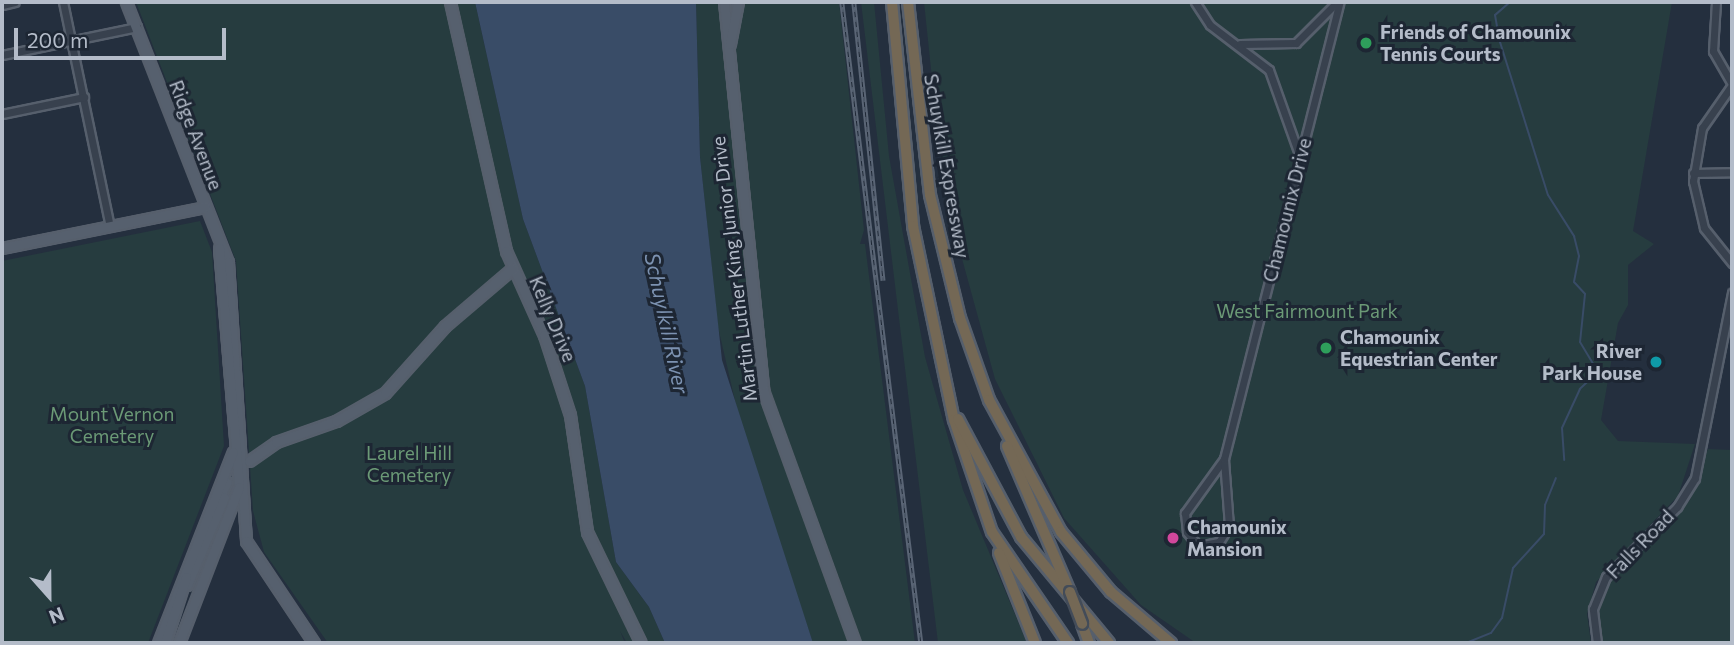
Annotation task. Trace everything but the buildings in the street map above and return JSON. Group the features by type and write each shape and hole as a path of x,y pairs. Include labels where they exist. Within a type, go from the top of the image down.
{"highway":[{"name":"Schuylkill Expressway","path":"892,2 911,213 950,405 992,532 1068,643"},
{"name":"Schuylkill Expressway","path":"908,2 930,195 960,318 989,400 1061,533 1143,622 1171,643"},
{"path":"989,400 1089,643"},
{"path":"950,405 1021,537 1109,643"},
{"path":"992,532 1035,643"},
{"path":"1143,622 1180,643"}],"main road":[{"name":"Ridge Avenue","path":"126,2 229,274 243,527 253,556 314,643"},
{"name":"Kelly Drive","path":"450,2 513,268 544,335 570,415 591,547 641,643"},
{"name":"Martin Luther King Junior Drive","path":"724,2 763,386 780,449 855,643"},
{"path":"728,56 738,2"},
{"path":"2,248 205,207"},
{"name":"Ridge Avenue","path":"218,242 233,450 240,486"},
{"path":"249,458 285,433 353,412 391,387 445,326 513,268"},
{"path":"158,643 233,450"},
{"path":"168,643 184,580 228,486"},
{"path":"178,643 240,486"},
{"path":"222,528 243,527"}],"street":[{"path":"2,5 15,2"},
{"path":"63,2 110,226"},
{"path":"1195,2 1210,25 1240,44 1274,77 1301,158"},
{"path":"1240,44 1296,43 1339,2"},
{"name":"Chamounix Drive","path":"1224,459 1185,513 1187,532 1198,546 1219,542 1229,526 1224,459 1339,2"},
{"path":"1716,2 1711,44 1732,85 1702,128 1693,173 1701,221 1732,263"},
{"path":"2,55 137,27"},
{"path":"2,114 84,97"},
{"path":"1693,173 1732,172"},
{"name":"Falls Road","path":"1597,643 1593,609 1603,583 1683,499 1701,448 1732,293"}],"green space":[{"name":"Laurel Hill Cemetery","path":"136,2 475,2 523,219 585,386 616,562 649,607 665,643 627,643 620,631 625,643 328,643 264,552 253,511 236,261"},
{"path":"696,2 839,2 864,230 860,244 865,244 915,643 813,643 746,448 718,327 700,157"},
{"path":"861,2 874,2 889,156 925,357 963,490 1027,643 938,643"},
{"name":"West Fairmount Park","path":"924,2 1672,2 1633,231 1654,244 1628,265 1628,305 1618,323 1601,420 1618,441 1695,444 1678,496 1596,582 1587,614 1591,643 1196,643 1141,605 1064,518 995,379 944,193"},
{"name":"Mount Vernon Cemetery","path":"200,221 212,252 224,446 148,643 2,643 2,261"},
{"path":"1708,449 1732,450 1732,643 1603,643 1598,613 1608,584 1690,500"}],"water":[{"name":"Schuylkill River","path":"475,2 696,2 700,157 722,360 813,643 665,643 649,607 616,562 585,386 523,219"}],"waterway":[{"path":"1510,2 1495,15 1500,42 1548,195 1574,236 1579,256 1574,282 1585,294 1580,342 1598,372 1580,389 1562,428 1564,460"},
{"path":"1466,643 1491,633 1502,618 1513,568 1544,534 1545,505 1556,478"}],"tunnel":[{"path":"228,491 241,470"}],"railway":[{"path":"842,2 921,643"},
{"path":"854,2 883,280"}],"place":[{"name":"Friends of Chamounix Tennis Courts","path":"1366,43"},
{"name":"Chamounix Equestrian Center","path":"1326,348"},
{"name":"River Park House","path":"1656,362"},
{"name":"Chamounix Mansion","path":"1173,538"}]}
